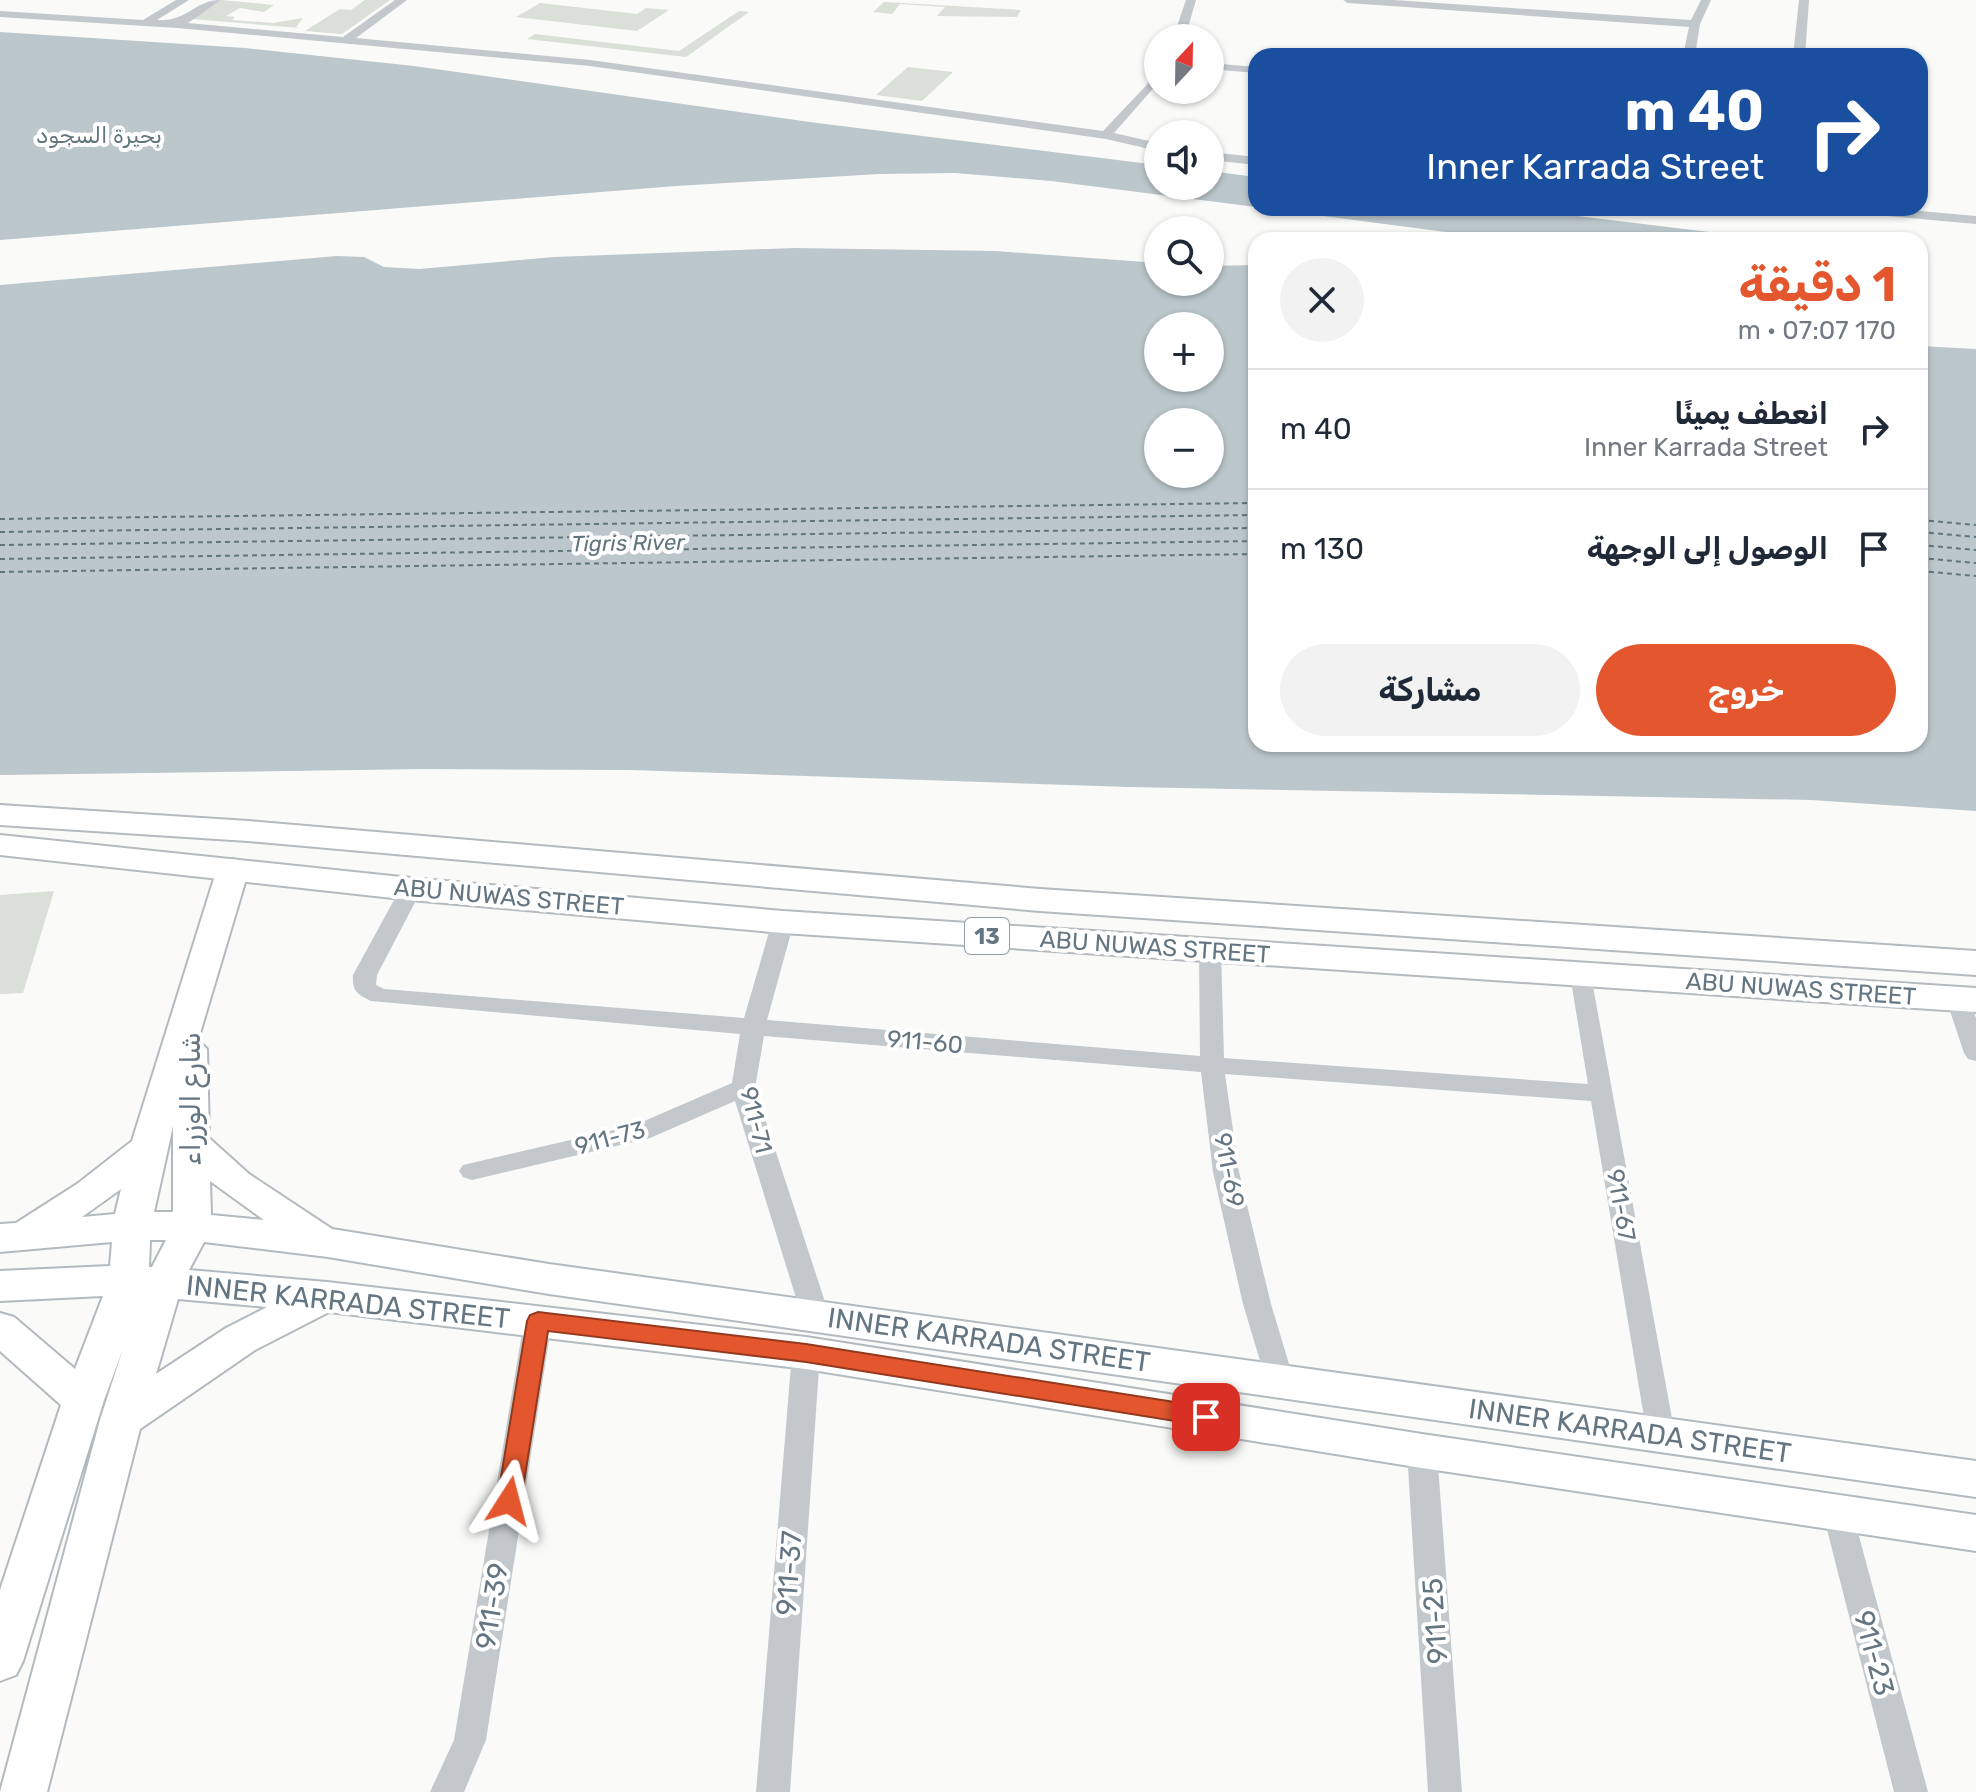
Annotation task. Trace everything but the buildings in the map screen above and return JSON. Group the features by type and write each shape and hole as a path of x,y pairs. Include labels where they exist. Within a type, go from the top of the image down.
{"main road":[{"name":"ABU NUWAS STREET","path":"0,815 248,831 1072,902 1976,963"},
{"name":"ABU NUWAS STREET","path":"0,845 411,889 783,922 1967,1000"},
{"path":"190,1011 233,869"},
{"name":"شارع الوزراء","path":"0,1661 83,1400 146,1282 192,1227 190,1011"},
{"name":"شارع الوزراء","path":"23,1792 121,1420 146,1282 132,1226 148,1148 190,1011"},
{"path":"189,1140 263,1204 327,1241"},
{"path":"10,1237 90,1194 148,1148"},
{"name":"INNER KARRADA STREET","path":"10,1237 132,1226 192,1227 327,1241 549,1279 810,1334 1422,1451 1976,1533"},
{"name":"INNER KARRADA STREET","path":"0,1286 146,1282 327,1297 538,1321 810,1334 1281,1384 1976,1479"},
{"path":"121,1420 227,1345 276,1318 327,1297"},
{"path":"0,1328 83,1400"}],"street":[{"path":"147,22 184,0"},
{"path":"177,25 216,0"},
{"path":"346,40 402,0"},
{"path":"1183,24 1191,0"},
{"path":"1348,0 1695,24"},
{"path":"1690,48 1695,24 1706,0"},
{"path":"1800,48 1804,0"},
{"path":"0,14 147,22 622,67 1106,135 1144,144"},
{"path":"1224,67 1248,69"},
{"path":"1106,135 1144,92"},
{"path":"1224,158 1248,160"},
{"path":"1928,212 1976,217"},
{"path":"1928,214 1976,217"},
{"name":"911-60","path":"411,889 365,975 364,988 370,993 753,1028 1601,1093"},
{"name":"911-71","path":"783,922 753,1028 743,1088 810,1334"},
{"name":"911-69","path":"1210,951 1212,1065 1226,1172 1257,1304 1281,1384"},
{"name":"911-67","path":"1582,975 1661,1435"},
{"path":"1967,1000 1976,1053"},
{"name":"911-73","path":"472,1171 641,1132 743,1088"},
{"name":"911-39","path":"447,1792 470,1740 538,1321"},
{"name":"911-37","path":"773,1792 810,1334"},
{"name":"911-25","path":"1422,1451 1445,1792"},
{"name":"911-23","path":"1838,1514 1911,1792"}],"shaded area":[{"path":"221,0 274,5 264,12 240,8 226,16 235,17 232,20 273,23 303,18 296,27 300,28 192,19"},
{"path":"365,0 390,0 342,34 305,31 340,9 351,10"},
{"path":"884,2 1021,10 1017,17 937,16 945,7 900,4 892,14 873,12"},
{"path":"540,3 637,14 646,8 669,10 637,31 516,17"},
{"path":"739,11 749,12 686,57 527,39 535,34 679,51"},
{"path":"908,67 953,72 922,101 876,95"},
{"path":"54,891 23,993 0,994 0,895"}],"water":[{"name":"بحيرة السجود","path":"0,32 245,48 414,66 817,123 1144,163 1144,193 955,173 879,174 676,186 0,240"},
{"name":"بحيرة السجود","path":"1224,173 1248,176 1248,206 1201,200 1224,200"},
{"path":"1323,216 1578,216 1709,232 1446,232"},
{"name":"Tigris River","path":"793,248 996,251 1144,262 1144,296 1224,296 1224,266 1248,265 1248,752 1928,752 1928,346 1976,349 1976,811 1811,800 1129,787 631,770 424,769 0,775 0,285 337,256 364,257 384,267 419,269 554,257"}],"ferry route":[{"path":"0,519 1248,503"},
{"path":"0,532 1248,515"},
{"path":"1928,521 1976,525"},
{"path":"0,545 1248,528"},
{"path":"1928,533 1976,537"},
{"path":"0,559 1248,541"},
{"path":"1928,546 1976,550"},
{"path":"0,572 1248,554"},
{"path":"1928,559 1976,563"},
{"path":"1928,572 1976,576"}],"route":[{"path":"509,1501 538,1321 806,1353 1206,1417"}]}
